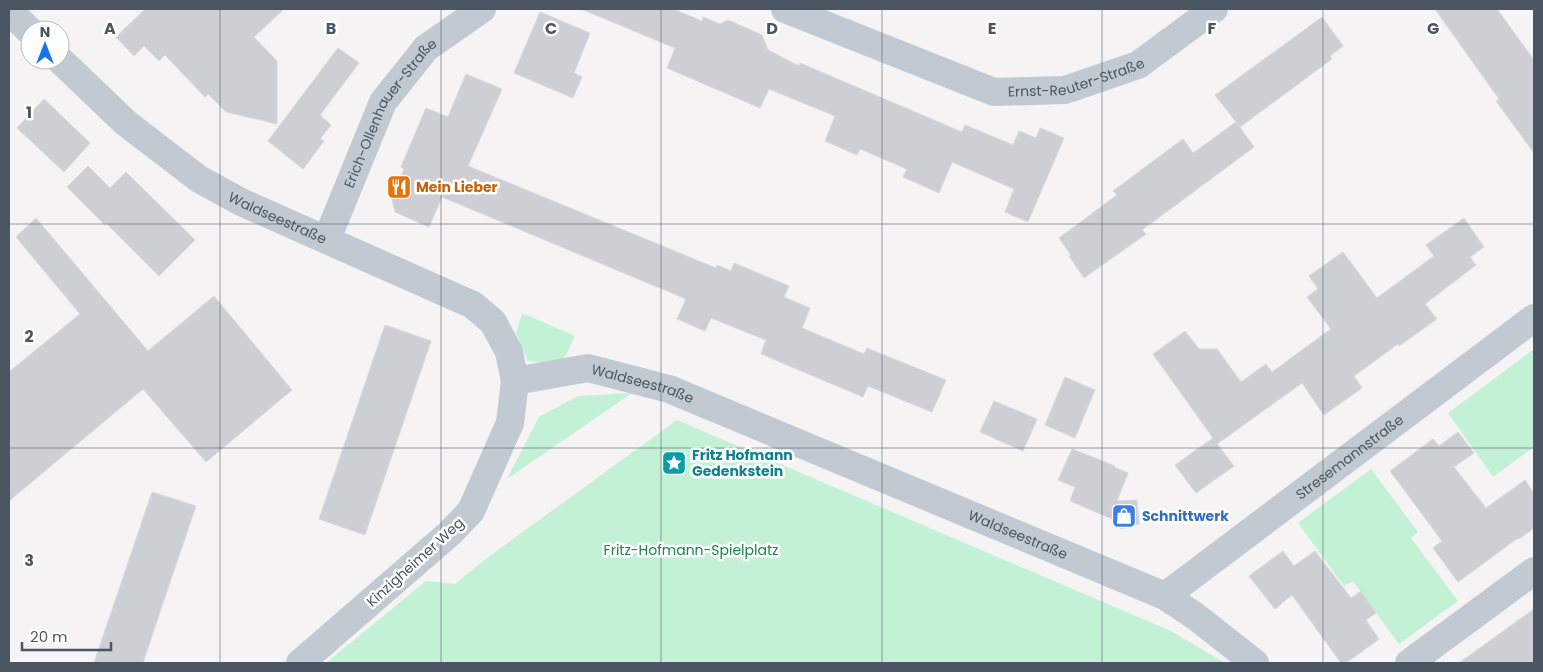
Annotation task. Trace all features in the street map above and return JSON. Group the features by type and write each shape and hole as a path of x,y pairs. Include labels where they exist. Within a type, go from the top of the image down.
{"street":[{"name":"Erich-Ollenhauer-Straße","path":"327,239 383,102 426,48 482,9"},
{"name":"Ernst-Reuter-Straße","path":"784,9 994,92 1065,90 1138,65 1214,9"},
{"path":"9,11 20,21"},
{"name":"Waldseestraße","path":"70,70 126,123 200,179 241,202 473,305 493,322 509,352 515,381 588,368 669,389 1165,596 1195,616 1254,663"},
{"name":"Stresemannstraße","path":"1165,596 1534,318"},
{"name":"Kinzigheimer Weg","path":"300,663 450,533 471,511 510,423 515,381"},
{"path":"1409,663 1534,571"}],"green space":[{"path":"522,313 575,336 565,357 551,363 528,361 516,333"},
{"path":"1534,349 1534,447 1493,477 1448,413"},
{"path":"632,393 507,479 539,417 578,396"},
{"name":"Fritz-Hofmann-Spielplatz","path":"677,420 1171,631 1225,663 326,663 426,581 455,584 487,558"},
{"path":"1371,469 1418,532 1411,538 1458,601 1399,644 1353,581 1344,586 1298,523"}],"building":[{"path":"145,9 284,9 254,37 277,61 277,124 226,112 208,94 205,97 165,55 159,61 144,46 134,56 116,37"},
{"path":"581,9 673,9 702,21 703,17 720,24 728,20 762,35 768,50 799,66 800,63 962,132 965,125 1013,145 1019,131 1036,138 1040,128 1064,138 1028,222 1005,212 1014,189 952,162 939,193 903,177 907,169 860,149 857,155 825,141 835,116 769,89 760,108 667,68 675,48"},
{"path":"1435,9 1497,9 1534,60 1534,153 1496,101 1499,99"},
{"path":"540,12 590,33 574,73 582,77 573,98 514,73"},
{"path":"1322,17 1343,46 1330,56 1332,59 1240,127 1215,95"},
{"path":"338,48 359,63 320,115 331,125 320,139 324,141 303,169 268,141"},
{"path":"466,74 502,89 468,166 716,268 717,265 731,271 734,263 789,286 784,297 810,308 802,328 864,354 867,348 946,380 932,412 868,386 863,397 761,354 766,340 711,318 705,331 677,319 686,299 442,197 429,227 395,212 392,199 404,169 401,167 426,108 448,117"},
{"path":"44,99 90,143 64,172 17,128"},
{"path":"1236,122 1254,147 1142,230 1146,234 1084,278 1059,238 1117,195 1113,191 1183,139 1193,153"},
{"path":"88,166 110,188 126,172 195,240 159,276 67,187"},
{"path":"36,218 148,351 214,296 292,390 206,462 143,389 9,501 9,372 80,314 16,237"},
{"path":"1464,218 1484,247 1470,257 1476,265 1425,304 1437,319 1354,376 1362,388 1324,415 1302,383 1217,444 1234,466 1196,493 1175,465 1213,438 1153,354 1185,331 1199,349 1217,349 1241,382 1266,364 1272,372 1331,329 1307,297 1318,289 1309,276 1343,252 1377,298 1434,256 1426,245"},
{"path":"385,325 431,341 365,535 319,519"},
{"path":"1065,377 1095,390 1075,438 1045,425"},
{"path":"994,401 1037,419 1023,451 980,432"},
{"path":"1458,432 1474,453 1454,467 1486,508 1525,480 1534,494 1534,528 1458,582 1433,548 1442,541 1390,471 1433,439 1439,446"},
{"path":"1072,449 1128,473 1117,501 1137,500 1139,524 1121,529 1117,521 1070,501 1075,487 1058,480"},
{"path":"152,492 196,506 143,663 94,663"},
{"path":"1283,551 1294,566 1315,551 1351,598 1361,591 1376,613 1366,620 1379,639 1346,663 1341,663 1292,595 1275,609 1249,576"},
{"path":"1534,609 1534,663 1459,663"}],"place":[{"name":"Mein Lieber","path":"399,187"},
{"name":"Fritz Hofmann Gedenkstein","path":"674,463"},
{"name":"Schnittwerk","path":"1124,516"}]}
